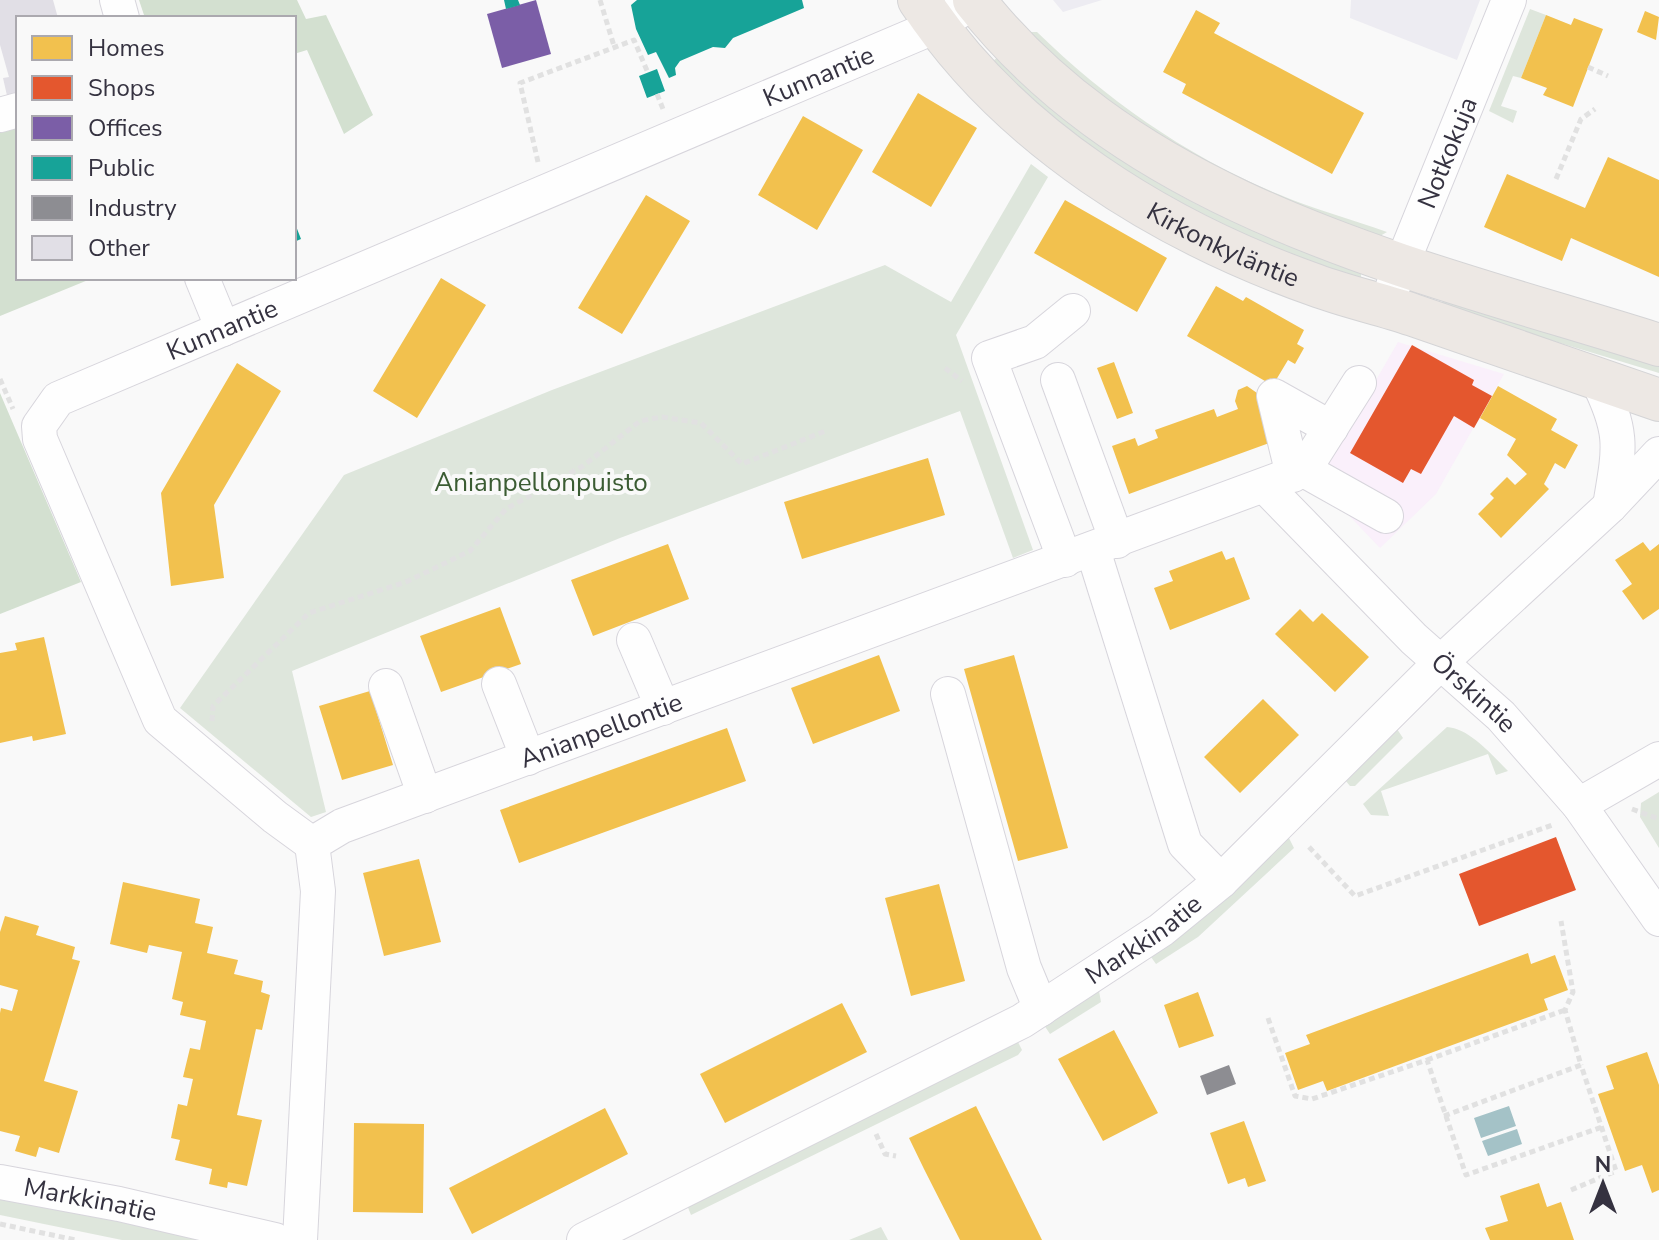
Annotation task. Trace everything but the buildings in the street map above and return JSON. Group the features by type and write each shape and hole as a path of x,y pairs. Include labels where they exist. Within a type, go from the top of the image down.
{"main road":[{"name":"Kirkonkyläntie","path":"975,1 1004,36 1056,85 1150,153 1226,195 1312,234 1659,345"},
{"name":"Kirkonkyläntie","path":"927,13 971,68 1053,146 1125,193 1203,238 1315,286 1385,306 1659,400"}],"street":[{"name":"Notkokuja","path":"1385,306 1509,0"},
{"name":"Kunnantie","path":"312,844 275,817 160,720 40,439 39,426 58,399 884,45 927,13 975,1"},
{"path":"203,280 223,329"},
{"path":"1073,311 1035,342 989,358 1092,550"},
{"path":"1597,379 1615,416 1619,433 1620,448 1610,506"},
{"path":"1058,380 1092,550 1185,844 1221,881"},
{"path":"1287,477 1331,428 1359,383"},
{"path":"1287,477 1274,396 1331,428"},
{"name":"Markkinatie","path":"596,1237 1041,1009 1161,930 1221,881 1441,662 1610,506 1659,454"},
{"path":"1287,477 1386,516"},
{"name":"Anianpellontie","path":"312,844 342,826 1287,477"},
{"name":"Örskintie","path":"1287,477 1414,639 1501,716 1570,813 1659,919"},
{"name":"Markkinatie","path":"1610,506 1659,483"},
{"path":"634,640 663,708"},
{"path":"499,684 528,758"},
{"path":"386,686 425,796"},
{"path":"948,694 1024,968 1041,1009"},
{"path":"1570,813 1659,759"},
{"path":"300,1240 318,891 312,844"},
{"name":"Markkinatie","path":"0,1182 119,1204 275,1240"}],"path":[{"path":"601,0 614,46"},
{"path":"539,167 520,83 634,40 648,73"},
{"path":"1588,67 1608,76"},
{"path":"657,94 665,113"},
{"path":"1556,179 1581,119 1595,109"},
{"path":"212,729 213,706 309,613 406,582 470,551 506,509 583,466 640,421 662,417 701,423 742,464 828,430"},
{"path":"1631,809 1659,819"},
{"path":"1309,847 1355,896 1570,813"},
{"path":"1561,921 1573,992 1565,1010 1616,1171 1571,1190"},
{"path":"1268,1018 1295,1096 1312,1099 1565,1010"},
{"path":"1427,1060 1466,1175 1602,1127"},
{"path":"1444,1116 1581,1065"},
{"path":"876,1134 885,1154 896,1156"},
{"path":"0,1224 76,1240"}],"shaded area":[{"path":"1053,0 1102,0 1063,12"},
{"path":"1351,0 1480,0 1457,60 1350,18"},
{"path":"1398,342 1504,374 1436,494 1380,548 1317,482"}],"green space":[{"path":"139,0 297,0 306,19 326,15 373,115 344,134 307,50 296,53 296,16 144,16"},
{"path":"1530,9 1546,15 1521,78 1513,76 1501,106 1517,111 1513,123 1489,111"},
{"path":"1030,32 1037,32 1091,81 1149,124 1211,162 1291,199 1387,232 1380,236 1278,205 1091,94"},
{"path":"1000,55 1083,128 1140,171 1232,221 1361,271 1361,278 1356,280 1242,239 1098,158 991,63"},
{"path":"16,126 16,280 88,280 0,316 0,130"},
{"name":"Anianpellonpuisto","path":"1031,164 1048,177 956,335 1033,550 1013,558 960,411 620,538 292,671 326,812 311,817 180,708 344,475 552,390 885,265 951,302"},
{"path":"1444,298 1659,361 1659,373 1442,307"},
{"path":"0,393 81,582 0,614"},
{"path":"1447,727 1472,737 1508,771 1496,775 1488,754 1381,791 1389,816 1371,815 1363,804"},
{"path":"1397,729 1403,738 1355,786 1350,786 1345,780"},
{"path":"1659,792 1659,848 1640,817 1641,803"},
{"path":"1288,836 1294,848 1198,937 1156,964 1151,957 1217,907"},
{"path":"1099,991 1101,1002 1050,1034 1044,1025"},
{"path":"1018,1042 1022,1050 1018,1055 691,1215 687,1205"},
{"path":"0,1196 216,1240 122,1240 0,1215"},
{"path":"881,1227 888,1240 849,1240"}],"water":[{"path":"1509,1106 1516,1126 1481,1138 1474,1118"},
{"path":"1517,1129 1522,1144 1488,1156 1482,1141"}]}
